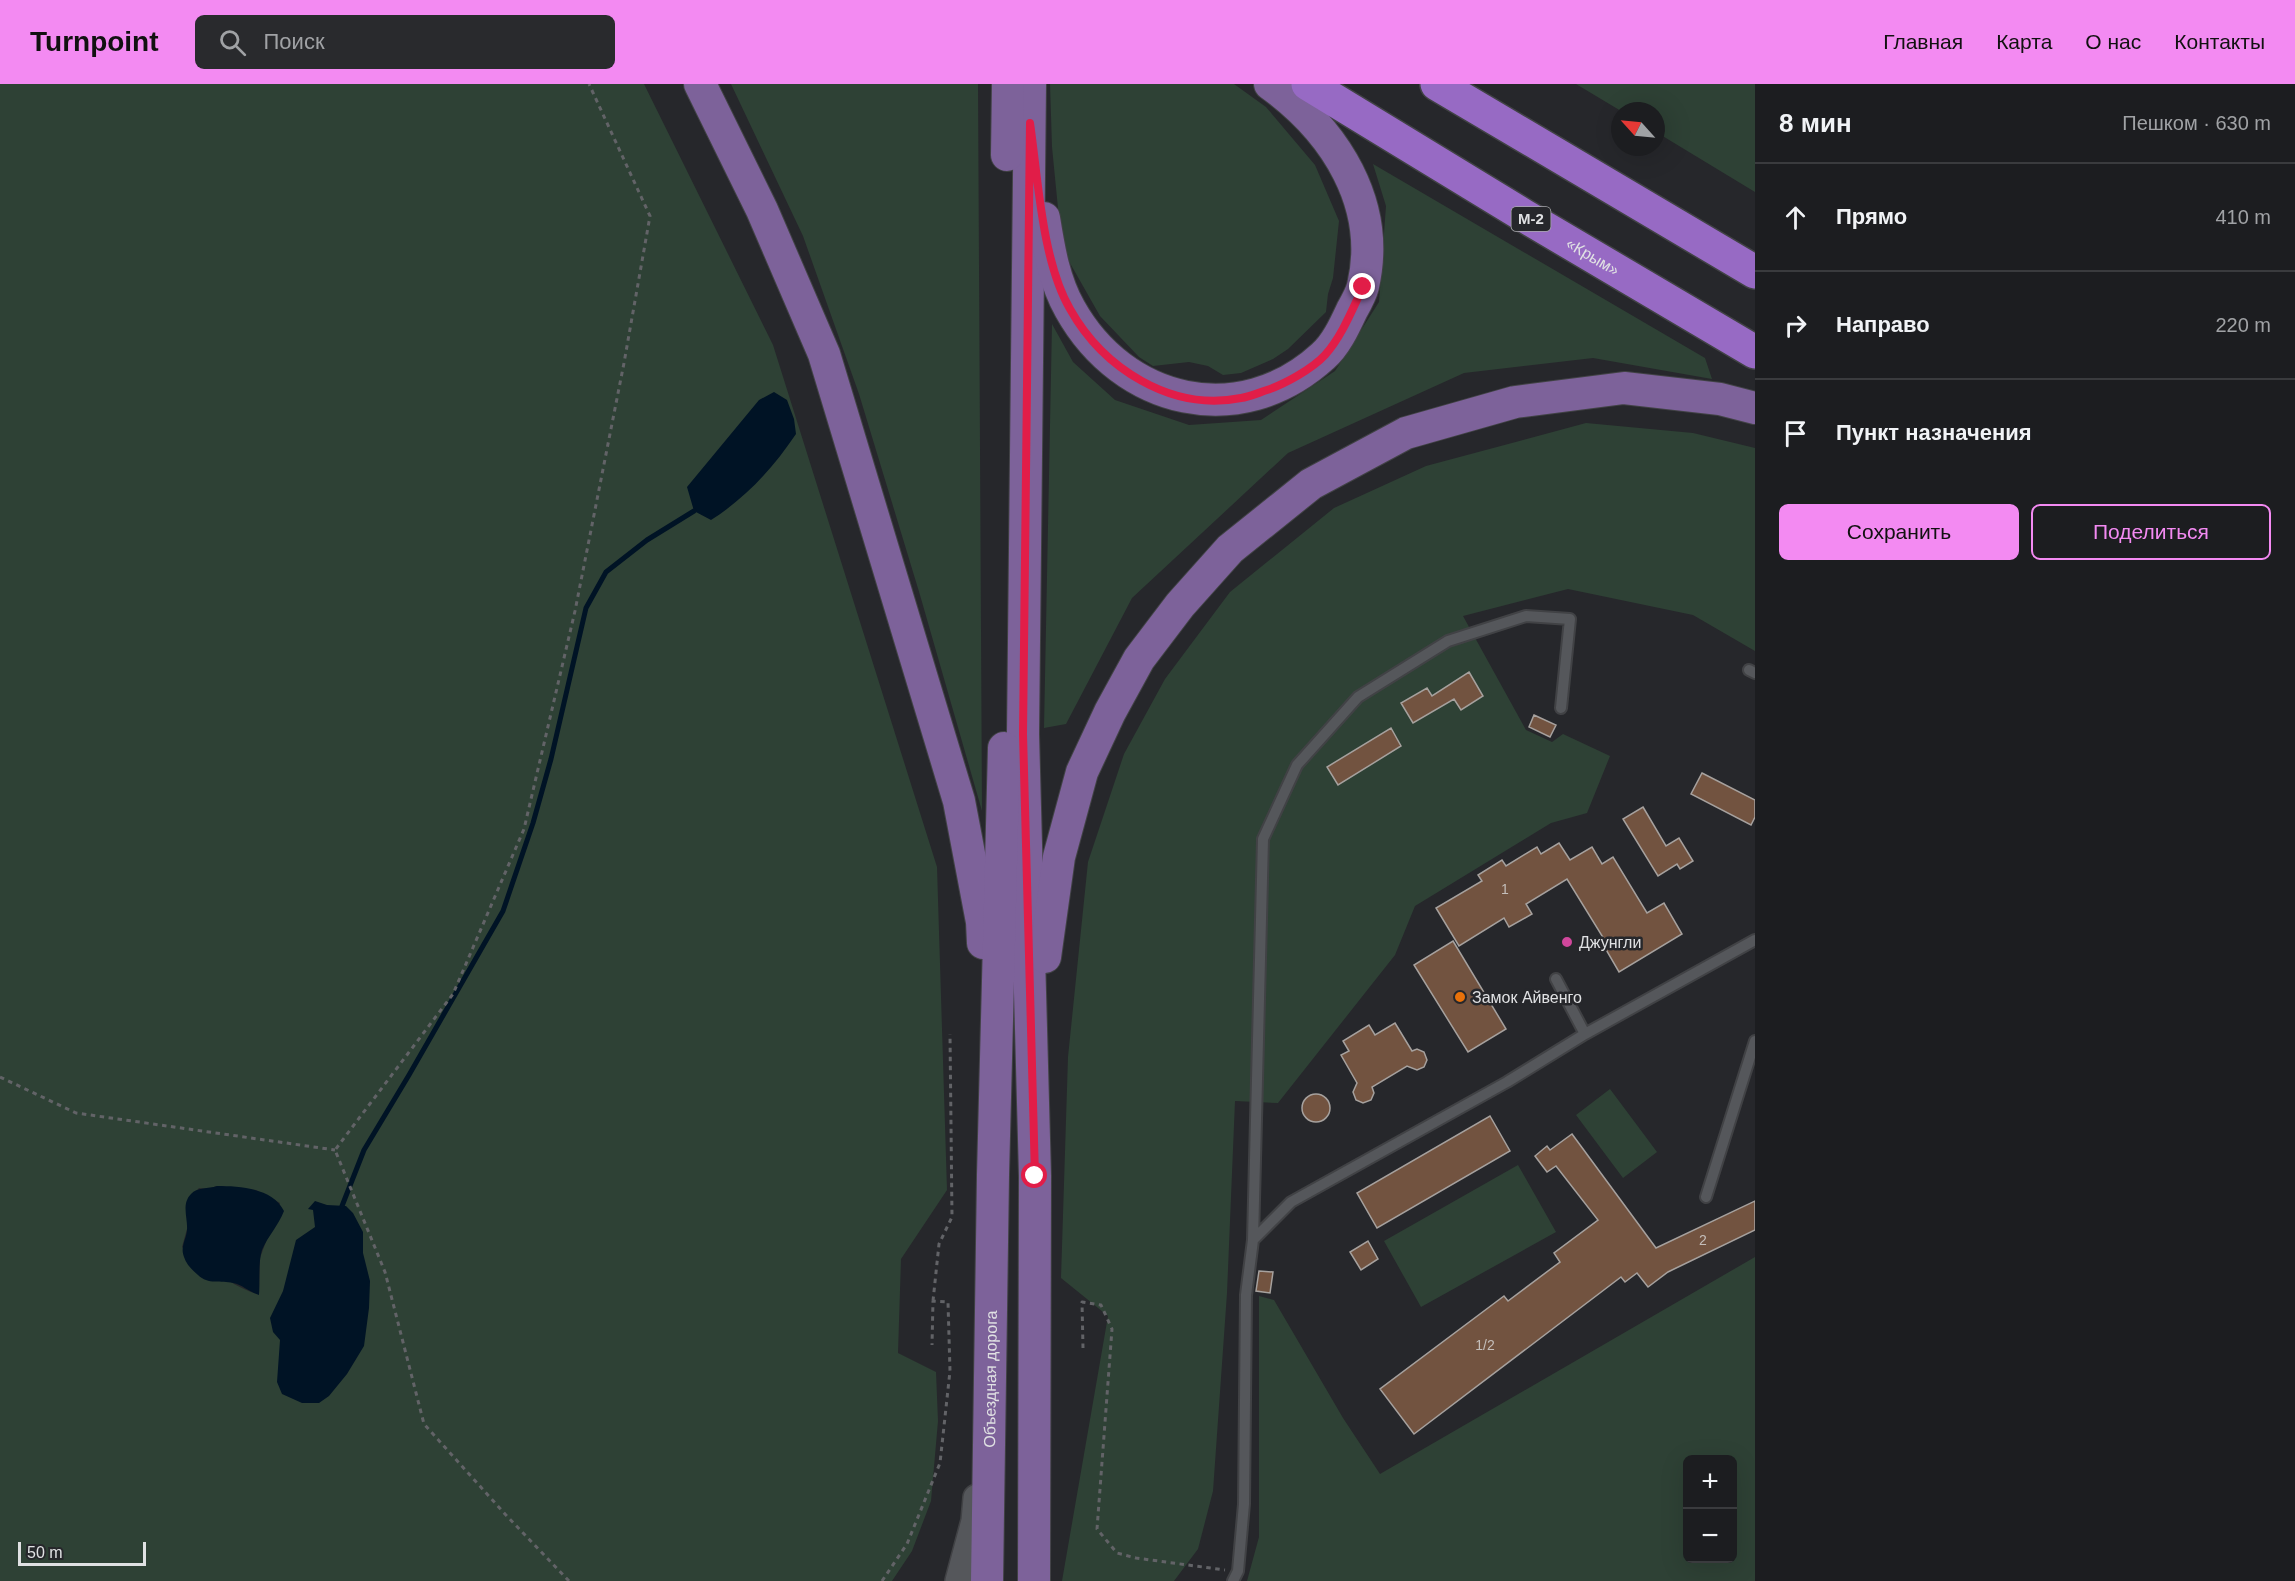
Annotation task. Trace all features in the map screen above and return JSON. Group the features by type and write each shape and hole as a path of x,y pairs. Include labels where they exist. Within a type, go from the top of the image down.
{"highway":[{"name":"«Крым»","path":"1308,84 1755,352"},
{"path":"1437,84 1755,272"}],"main road":[{"path":"700,84 762,210 824,354 959,801 982,922 993,1175"},
{"path":"993,1175 1004,734 1008,84"},
{"path":"1030,84 1023,734 1035,1176 1034,1581"},
{"path":"1030,123 1050,260 1069,308 1093,343 1122,370 1160,390 1199,400 1240,399 1284,384 1324,356 1346,323 1363,287 1369,244 1363,207 1347,167 1322,131 1270,84"},
{"path":"1035,1176 1045,944 1059,857 1082,772 1110,712 1139,659 1180,605 1230,549 1311,484 1406,433 1515,402 1624,388 1720,399 1755,408"},
{"name":"Объездная дорога","path":"987,1581 993,1175"},
{"path":"959,1581 975,1521 991,1350"}],"lane":[{"path":"1236,1576 1244,1503 1246,1295 1252,1240 1263,839 1297,765 1358,697 1448,641 1526,616 1570,620 1561,708"},
{"path":"1252,1240 1291,1202 1508,1082 1585,1034 1755,940"},
{"path":"1556,979 1585,1034"},
{"path":"1706,1197 1755,1041"}],"path":[{"path":"335,1150 453,994 524,829 575,611 624,363 650,216 589,84"},
{"path":"932,1345 933,1301 939,1244 952,1217 950,1034"},
{"path":"0,1077 76,1113 335,1150"},
{"path":"335,1150 385,1272 424,1424 505,1515 569,1581"},
{"path":"882,1581 907,1545 940,1463 950,1371 948,1302 933,1301"},
{"path":"1083,1348 1082,1302 1101,1305 1112,1329 1097,1529 1117,1553 1236,1576"}],"green space":[{"path":"0,84 644,84 773,345 937,867 947,1190 901,1259 898,1353 936,1372 938,1421 931,1501 912,1551 892,1581 0,1581","holes":["217,1186 256,1190 280,1203 260,1258 259,1294 229,1281 182,1247 187,1229 187,1201 199,1188 208,1189"]},
{"path":"731,84 978,84 982,811 859,394 803,236"},
{"path":"1050,84 1234,84 1266,107 1315,165 1339,221 1333,278 1326,312 1288,349 1273,359 1241,373 1223,375 1208,366 1189,362 1153,366 1139,357 1100,316 1062,249 1052,147"},
{"path":"1576,84 1755,84 1755,192 1665,137 1665,102 1611,102 1611,105"},
{"path":"1373,164 1705,358 1712,379 1593,358 1464,373 1288,453 1132,598 1066,724 1044,728 1052,324 1073,362 1115,400 1189,425 1261,420 1335,371 1379,302 1386,206"},
{"path":"1586,423 1693,433 1755,448 1755,651 1693,615 1568,589 1463,616 1526,730 1552,742 1563,734 1610,756 1587,813 1551,823 1415,906 1395,955 1278,1103 1235,1101 1227,1293 1213,1491 1198,1549 1174,1581 1062,1581 1108,1316 1061,1278 1068,1057 1088,862 1124,754 1165,679 1230,592 1334,508 1426,466"},
{"path":"1610,1089 1657,1152 1623,1178 1576,1115"},
{"path":"1518,1165 1556,1232 1421,1307 1384,1241"},
{"path":"1755,1257 1755,1581 1247,1581 1259,1537 1259,1296 1274,1300 1343,1418 1380,1474"}],"water":[{"path":"774,392 787,400 794,419 796,434 758,482 736,502 711,520 694,511 687,487 759,400"},
{"path":"217,1186 245,1188 264,1193 279,1203 284,1211 262,1250 259,1295 237,1284 202,1278 191,1269 185,1260 183,1250 187,1230 186,1202 196,1190"},
{"path":"315,1201 327,1205 346,1206 353,1213 363,1232 363,1253 370,1281 369,1308 364,1346 347,1374 329,1396 319,1403 302,1403 282,1394 277,1382 280,1340 273,1332 270,1318 283,1291 296,1240 315,1227 313,1210 308,1209"}],"building":[{"path":"1469,672 1483,696 1461,710 1454,699 1413,723 1401,703 1427,688 1432,696"},
{"path":"1534,715 1556,725 1550,737 1529,727"},
{"path":"1391,728 1401,746 1338,785 1327,767"},
{"path":"1702,773 1755,800 1755,817 1751,825 1691,794"},
{"path":"1643,807 1666,846 1679,838 1693,861 1680,869 1677,864 1658,876 1623,819"},
{"path":"1559,843 1570,860 1592,847 1602,864 1613,857 1647,913 1664,903 1682,934 1619,972 1601,941 1604,939 1567,879 1526,904 1532,914 1509,927 1504,918 1459,946 1436,908 1482,881 1478,875 1502,860 1506,866 1537,847 1541,854"},
{"name":"Замок Айвенго","path":"1453,941 1506,1029 1468,1052 1414,965"},
{"path":"1395,1023 1412,1051 1417,1049 1424,1052 1427,1060 1424,1067 1417,1070 1407,1066 1372,1087 1374,1093 1371,1100 1363,1103 1356,1100 1353,1092 1357,1083 1341,1055 1349,1051 1343,1041 1369,1025 1375,1035"},
{"path":"1316,1094 1326,1098 1330,1108 1326,1118 1316,1122 1306,1118 1302,1108 1306,1098"},
{"path":"1490,1116 1510,1151 1377,1228 1357,1193"},
{"path":"1572,1134 1656,1248 1755,1201 1755,1230 1668,1272 1648,1287 1637,1273 1625,1282 1621,1277 1414,1434 1380,1389 1504,1296 1508,1301 1560,1262 1554,1253 1598,1220 1556,1166 1547,1172 1535,1156 1547,1146 1550,1150"},
{"path":"1368,1241 1378,1259 1361,1270 1350,1252"},
{"path":"1259,1271 1273,1272 1270,1293 1256,1291"}],"waterway":[{"path":"342,1206 364,1150 503,911 533,823 551,759 586,608 606,572 647,540 694,511"}],"place":[{"name":"Джунгли","path":"1567,942"},
{"name":"Замок Айвенго","path":"1460,997"}],"route":[{"path":"1035,1176 1023,734 1030,123 1050,260 1069,308 1093,343 1122,370 1160,390 1199,400 1240,399 1284,384 1324,356 1346,323 1363,287"}]}
